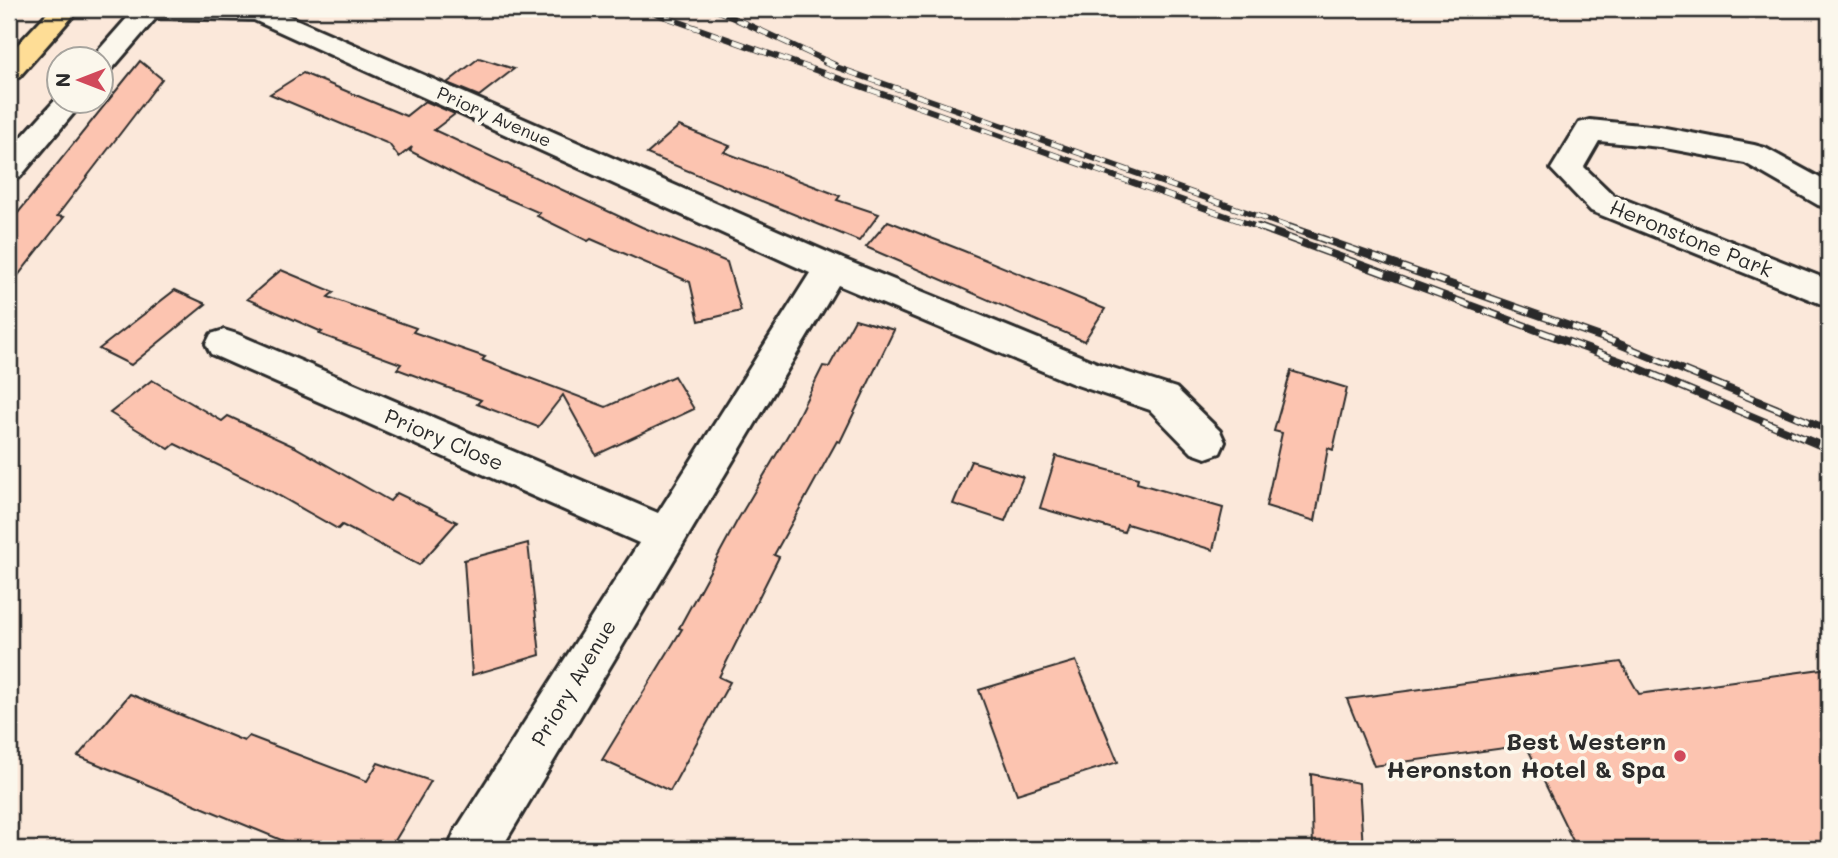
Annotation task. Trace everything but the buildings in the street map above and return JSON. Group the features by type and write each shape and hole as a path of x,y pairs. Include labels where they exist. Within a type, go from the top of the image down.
{"main road":[{"path":"9,71 66,9"}],"street":[{"name":"Priory Avenue","path":"116,47 148,9 258,12 831,268 1084,373 1163,399 1206,442"},
{"path":"9,170 56,116"},
{"name":"Heronstone Park","path":"1829,197 1754,155 1660,136 1590,130 1567,169 1602,203 1829,294"},
{"name":"Priory Avenue","path":"473,849 664,535 831,268"},
{"name":"Priory Close","path":"224,344 664,535"}],"railway":[{"path":"643,9 1263,229"},
{"path":"714,9 835,65"},
{"path":"825,63 1294,229"},
{"path":"1259,227 1628,364 1829,449"},
{"path":"1289,227 1612,341 1829,430"}],"place":[{"name":"Best Western Heronston Hotel & Spa","path":"1680,756"}]}
